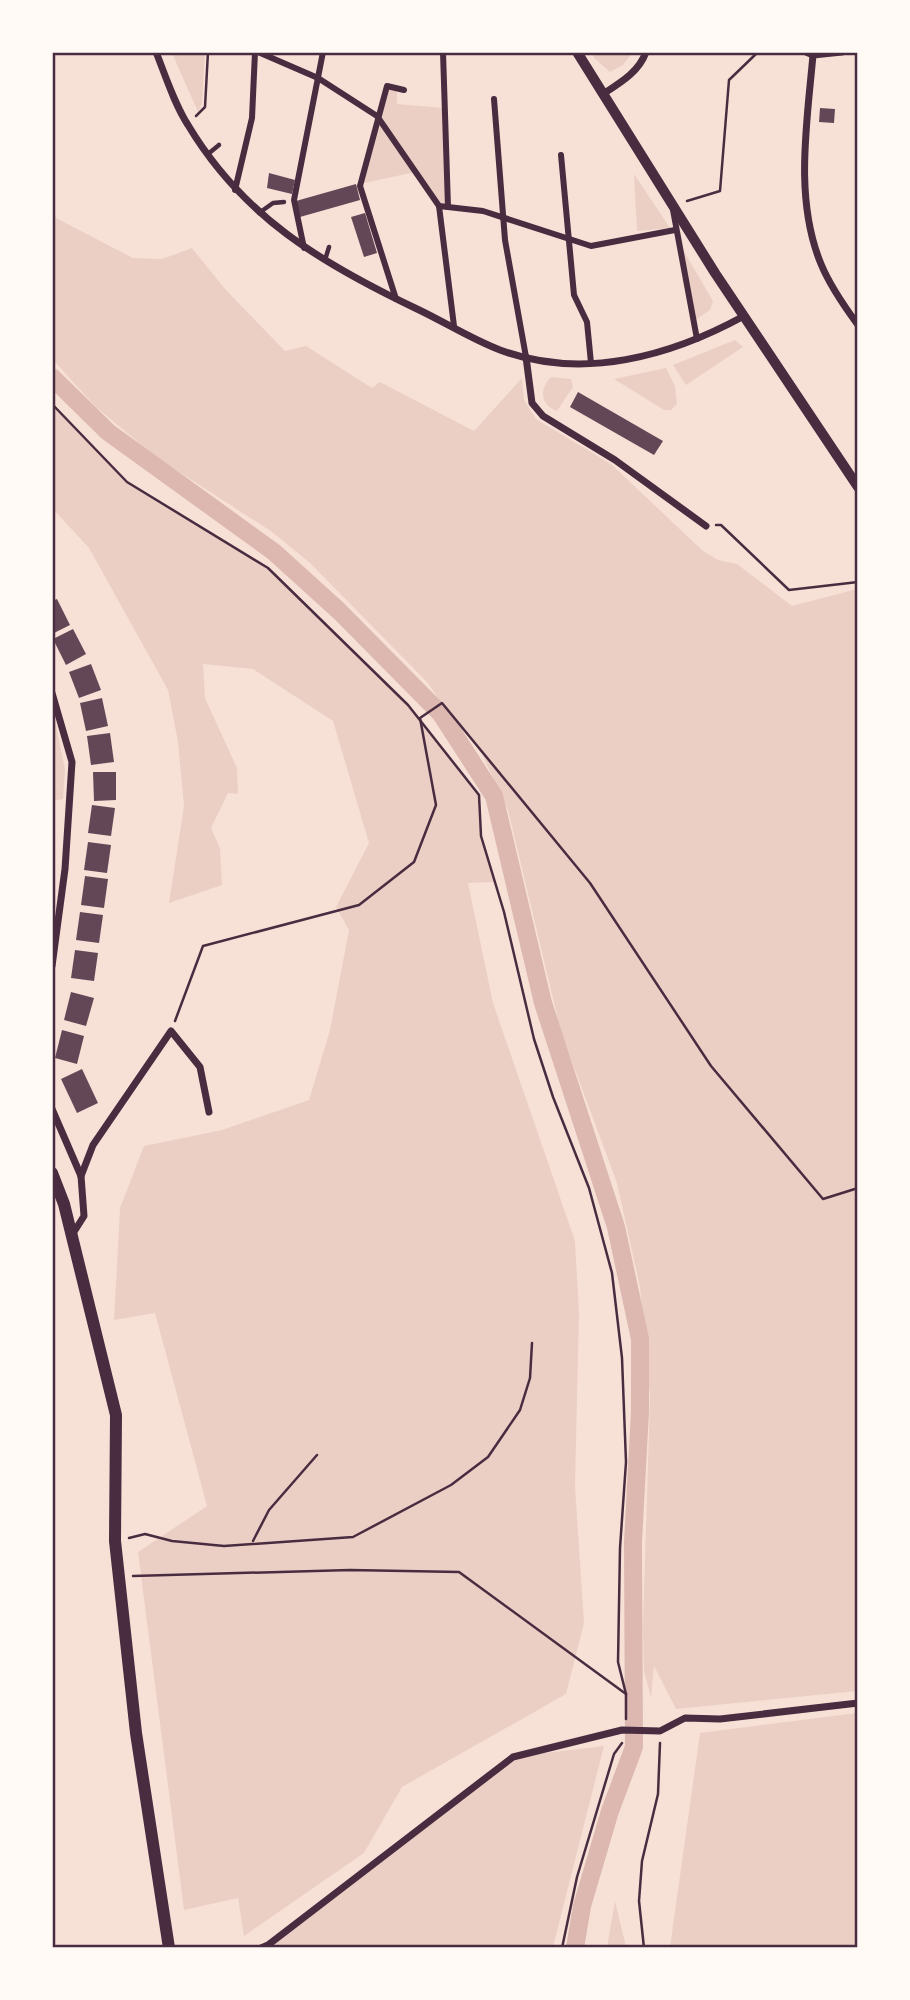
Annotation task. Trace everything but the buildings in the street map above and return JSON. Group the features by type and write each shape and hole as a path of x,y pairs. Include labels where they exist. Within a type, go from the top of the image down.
{"main road":[{"path":"52,1173 72,1235 116,1415 115,1541 136,1733 169,1948"}],"street":[{"path":"156,52 187,124 235,190 258,213 304,250 495,348 526,357 592,363 654,355 697,339 744,316"},
{"path":"235,190 252,118 256,52 318,78 377,117 439,206 454,326"},
{"path":"304,250 294,200 323,52"},
{"path":"443,52 448,207"},
{"path":"577,52 744,316 858,487"},
{"path":"603,94 625,80 643,61 646,52"},
{"path":"842,52 809,54 804,173 809,218 821,264 858,325"},
{"path":"396,299 360,186 387,86 404,90"},
{"path":"494,99 503,216 532,403 543,416 615,460 706,526"},
{"path":"561,155 574,295 587,322 592,363"},
{"path":"439,206 503,216 591,246 675,230"},
{"path":"673,206 675,230 697,339"},
{"path":"52,693 72,762 65,869 52,966"},
{"path":"81,1176 104,1127 171,1031 201,1067 209,1112"},
{"path":"52,1109 81,1176 84,1216 72,1235"},
{"path":"261,1948 513,1757 625,1727 648,1732 660,1731 685,1718 720,1719 858,1703"}],"lane":[{"path":"207,154 219,145"},
{"path":"258,213 272,203 284,202"},
{"path":"325,261 329,247"}],"path":[{"path":"187,124 205,107 208,52"},
{"path":"673,206 720,191 729,80 758,52"},
{"path":"52,404 127,482 268,568 420,718 479,795 481,836 504,912 534,1039 553,1097 589,1188 612,1273 622,1358 626,1462 620,1548 618,1662 626,1694 625,1727"},
{"path":"706,526 721,525 789,590 858,582"},
{"path":"420,718 442,703 590,883 710,1066 823,1199 858,1188"},
{"path":"171,1031 203,946 359,905 414,862 436,805 420,718"},
{"path":"115,1541 145,1534 172,1541 224,1546 353,1536 451,1485 488,1457 520,1410 530,1378 532,1343"},
{"path":"253,1542 269,1510 317,1455"},
{"path":"119,1577 350,1570 459,1573 626,1694"},
{"path":"644,1948 639,1901 642,1861 658,1794 660,1731"},
{"path":"562,1948 577,1877 614,1754 623,1743"}],"shaded area":[{"path":"593,52 632,53 623,65 610,72 594,58"},
{"path":"172,53 205,53 202,104 198,112"},
{"path":"387,86 397,88 397,104 444,108 448,207 439,206 415,172 360,184"},
{"path":"634,174 670,228 637,231"},
{"path":"52,212 56,218 133,258 162,259 192,248 225,289 285,351 306,346 372,388 380,382 474,431 522,378 524,400 536,419 611,464 703,551 718,560 737,564 792,606 857,589 857,1691 676,1709 654,1666 651,1698 644,1671 643,1627 650,1397 640,1287 617,1183 561,1032 508,810 482,754 466,731 447,712 428,683 310,563 272,532 156,457 96,407 53,360"},
{"path":"679,243 713,301 710,310 694,321"},
{"path":"735,340 743,347 686,385 673,365"},
{"path":"666,368 675,386 677,404 671,410 664,410 614,379"},
{"path":"551,377 571,379 573,387 557,411 547,405 543,396 544,387"},
{"path":"52,404 127,482 268,568 408,705 479,795 481,836 495,882 468,883 493,1003 575,1241 579,1313 575,1486 584,1623 566,1694 402,1787 364,1853 244,1936 238,1898 184,1910 138,1552 207,1506 155,1313 114,1320 120,1208 144,1146 222,1130 309,1100 330,1030 349,930 336,907 369,843 333,721 253,669 203,664 205,698 237,768 238,794 228,793 211,828 220,848 222,885 169,903 184,806 178,742 168,690 89,548 53,509"},
{"path":"53,710 65,769 63,799 53,801"},
{"path":"857,1713 857,1947 670,1947 700,1733"},
{"path":"604,1746 553,1947 265,1948 511,1757"},
{"path":"615,1901 626,1947 607,1947"}],"waterway":[{"path":"52,377 108,432 274,552 339,611 441,714 494,796 543,1003 616,1227 640,1339 640,1411 633,1542 634,1747 610,1811 582,1906 575,1948"}]}
